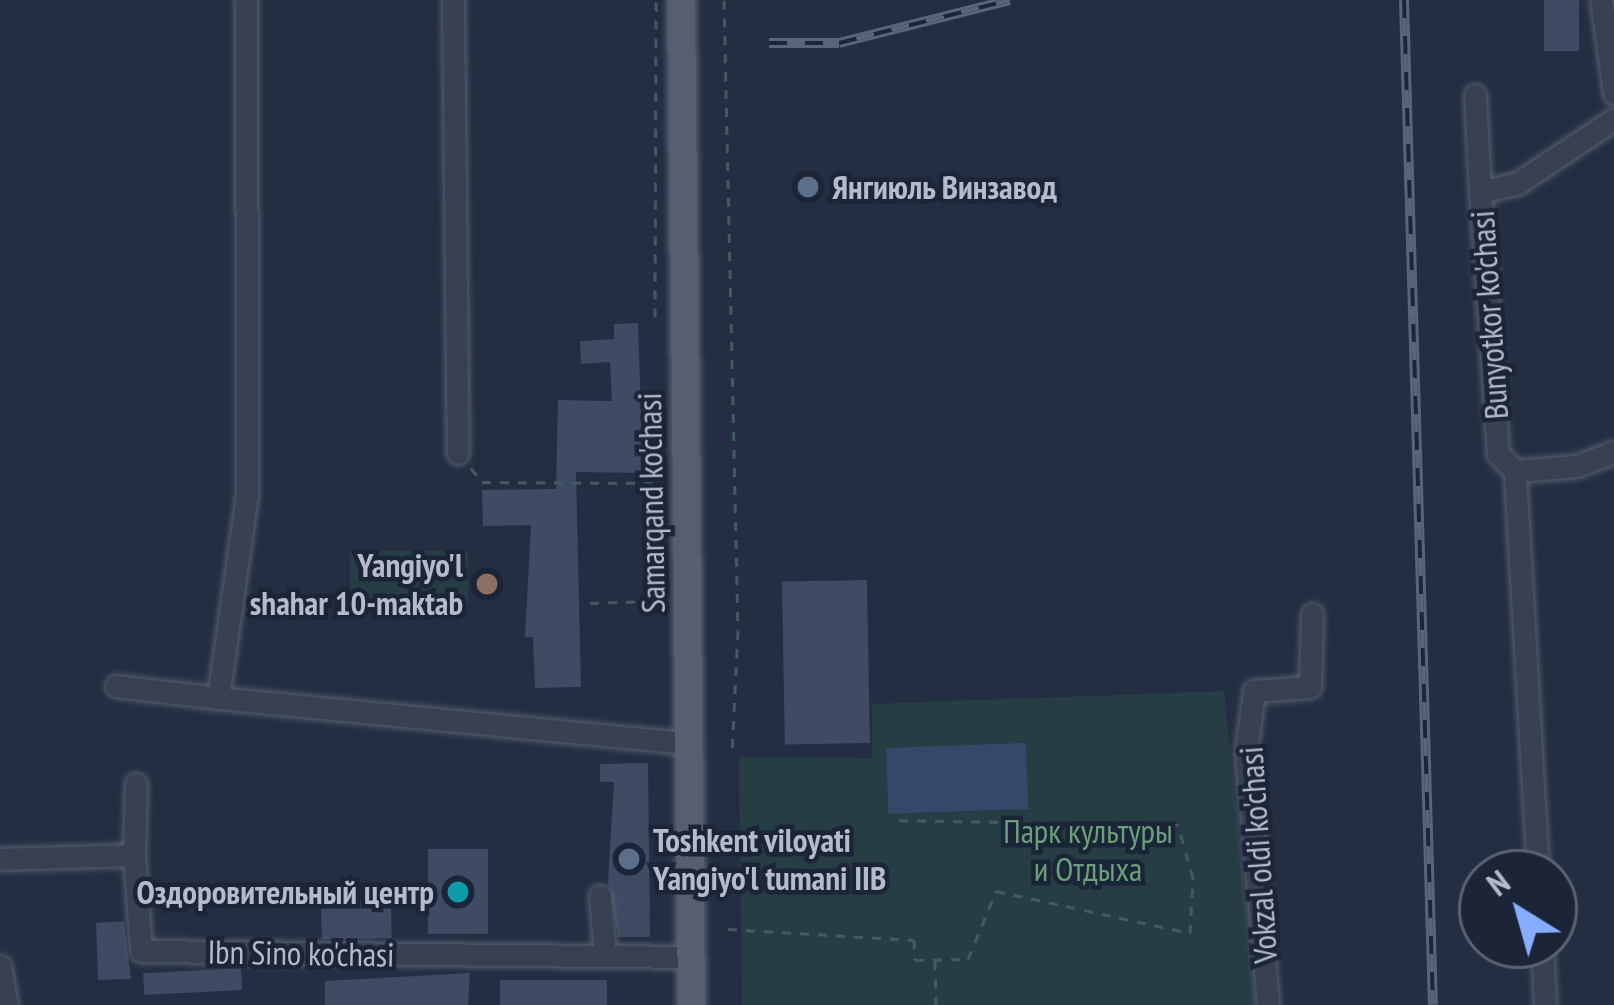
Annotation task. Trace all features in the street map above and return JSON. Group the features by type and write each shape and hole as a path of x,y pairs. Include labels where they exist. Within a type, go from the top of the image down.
{"main road":[{"name":"Samarqand ko'chasi","path":"681,0 710,747 691,1005"},
{"name":"Samarqand ko'chasi","path":"698,0 710,747 704,1005"}],"street":[{"path":"218,698 247,495 246,0"},
{"path":"453,0 458,453"},
{"path":"1600,0 1614,93"},
{"path":"1475,95 1480,192"},
{"name":"Bunyotkor ko'chasi","path":"1537,849 1515,471 1498,454 1480,192 1518,183 1614,119"},
{"path":"1515,471 1577,466 1614,452"},
{"name":"Vokzal oldi ko'chasi","path":"1268,1005 1246,751 1254,692 1310,687 1312,614"},
{"path":"116,686 710,747"},
{"path":"0,859 134,855 136,784"},
{"name":"Ibn Sino ko'chasi","path":"134,855 141,951 692,957"},
{"path":"600,896 605,956"},
{"path":"0,966 7,1005"},
{"path":"1543,969 1545,1005"}],"path":[{"path":"655,316 656,0"},
{"path":"710,747 738,631 724,0"},
{"path":"458,453 482,482 654,483"},
{"path":"590,603 654,601"},
{"path":"728,929 914,940 915,960 968,959 995,891 1190,933 1193,878 1178,825 890,820"},
{"path":"935,959 936,1005"}],"green space":[{"path":"350,551 468,551 468,605 350,605"},
{"name":"Парк культуры и Отдыха","path":"1224,691 1256,1005 742,1005 739,757 872,758 872,704"}],"water":[{"path":"1026,743 1028,809 888,814 886,748"}],"building":[{"path":"1544,0 1579,0 1579,51 1544,51"},
{"path":"638,323 643,473 576,472 581,687 535,688 533,637 525,637 531,525 483,526 482,490 556,489 558,400 612,401 610,362 581,364 580,341 614,339 614,324"},
{"path":"867,580 870,743 785,744 782,581"},
{"name":"Toshkent viloyati Yangiyo'l tumani IIB","path":"648,763 650,937 618,937 608,882 614,782 600,782 600,764"},
{"name":"Оздоровительный центр","path":"428,849 488,849 488,934 428,934"},
{"path":"391,899 392,938 322,939 321,900"},
{"path":"124,921 131,979 98,980 96,923"},
{"path":"241,968 242,990 144,995 143,973"},
{"path":"470,973 468,1005 325,1005 325,981"},
{"path":"500,980 607,980 607,1005 500,1005"}],"railway":[{"path":"769,43 839,43 1010,0"},
{"path":"1404,0 1433,1005"}],"place":[{"name":"Янгиюль Винзавод","path":"808,187"},
{"name":"Yangiyo'l shahar 10-maktab","path":"487,584"},
{"name":"Toshkent viloyati Yangiyo'l tumani IIB","path":"629,859"},
{"name":"Оздоровительный центр","path":"458,892"}]}
